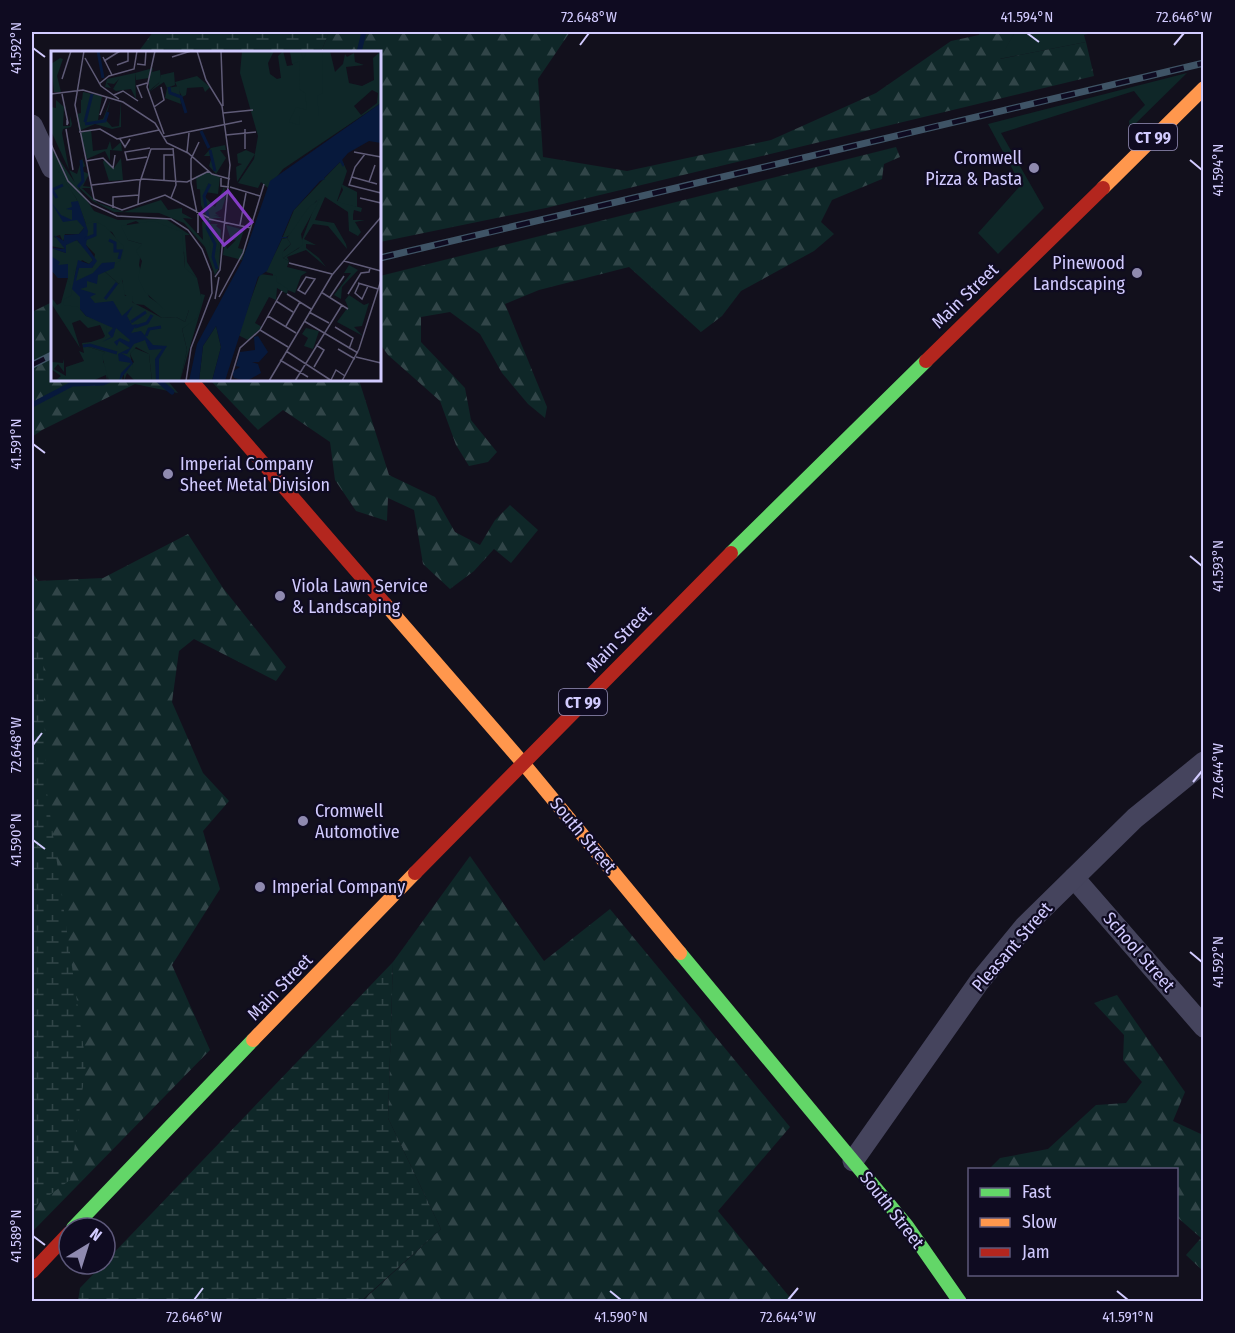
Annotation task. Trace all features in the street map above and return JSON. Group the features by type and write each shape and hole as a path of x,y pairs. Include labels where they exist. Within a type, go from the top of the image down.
{"main road":[{"name":"Main Street","path":"85,1216 327,963 765,517 1203,88"},
{"name":"South Street","path":"193,381 523,763 908,1226 960,1302"},
{"path":"32,1272 57,1246"}],"street":[{"path":"32,125 51,166"},
{"name":"Pleasant Street","path":"853,1161 979,982 1025,926 1136,819 1203,762"},
{"name":"School Street","path":"1074,878 1203,1027"}],"green space":[{"path":"153,32 329,32 321,51 139,51"},
{"path":"329,32 570,32 538,79 543,157 627,171 771,140 876,93 951,41 979,35 980,32 1015,32 1000,59 1086,42 1094,76 546,208 381,242 381,51 321,51"},
{"path":"1015,32 1087,32 1088,34 1084,35 1086,42 999,59"},
{"path":"1187,73 1130,129 1129,121 1145,105 1134,91 1001,133 1044,208 998,254 978,233 1021,185 988,124"},
{"path":"896,147 900,157 884,164 882,179 832,200 821,222 834,234 814,251 741,291 722,316 701,332 629,267 539,290 505,304 547,407 545,418 528,404 502,373 480,334 450,312 421,317 421,342 465,388 471,420 497,452 488,462 469,466 456,445 440,401 388,355 381,345 381,276"},
{"path":"51,302 51,381 168,381 178,393 135,384 32,437 32,312"},
{"path":"211,381 359,381 389,475 435,497 455,532 480,545 495,520 510,505 538,530 511,563 494,549 474,571 450,589 423,564 414,510 388,498 387,521 356,511 335,480 330,442 283,410 258,430"},
{"path":"188,534 223,588 286,667 276,681 194,639 179,651 172,702 203,773 229,801 203,831 220,889 172,965 210,1050 32,1232 32,572 38,581 103,578"},
{"path":"32,631 43,646 46,786 86,1064 70,1180 32,1208"},
{"path":"470,856 544,961 610,909 790,1127 718,1211 793,1301 361,1302 441,1229 388,1118 393,962"},
{"path":"393,962 388,1118 441,1229 361,1301 78,1301 80,1288 92,1276 117,1276 117,1249"},
{"path":"1117,995 1185,1092 1173,1121 1203,1135 1203,1271 1186,1255 1201,1238 1178,1218 1178,1168 990,1168 1000,1158 1048,1149 1096,1105 1126,1103 1142,1082 1123,1060 1124,1035 1094,1003"}],"waterway":[{"path":"359,51 364,32"},
{"path":"32,405 72,384 108,381"},
{"path":"159,381 172,392"}],"railway":[{"path":"381,258 1204,63"},
{"path":"32,365 51,356"}],"traffic: fast":[{"path":"731,553 926,361"},
{"path":"680,953 907,1226 960,1302"},
{"path":"84,1216 253,1040"}],"traffic: slow":[{"path":"1103,188 1204,88"},
{"path":"385,604 523,763 680,953"},
{"path":"253,1040 415,873"}],"traffic: jam":[{"path":"926,361 1103,188"},
{"path":"192,381 385,604"},
{"path":"415,873 731,553"},
{"path":"32,1272 57,1246"}],"place":[{"name":"Cromwell Pizza & Pasta","path":"1034,168"},
{"name":"Pinewood Landscaping","path":"1137,273"},
{"name":"Imperial Company Sheet Metal Division","path":"168,474"},
{"name":"Viola Lawn Service & Landscaping","path":"280,596"},
{"name":"Cromwell Automotive","path":"303,821"},
{"name":"Imperial Company","path":"260,887"}]}
